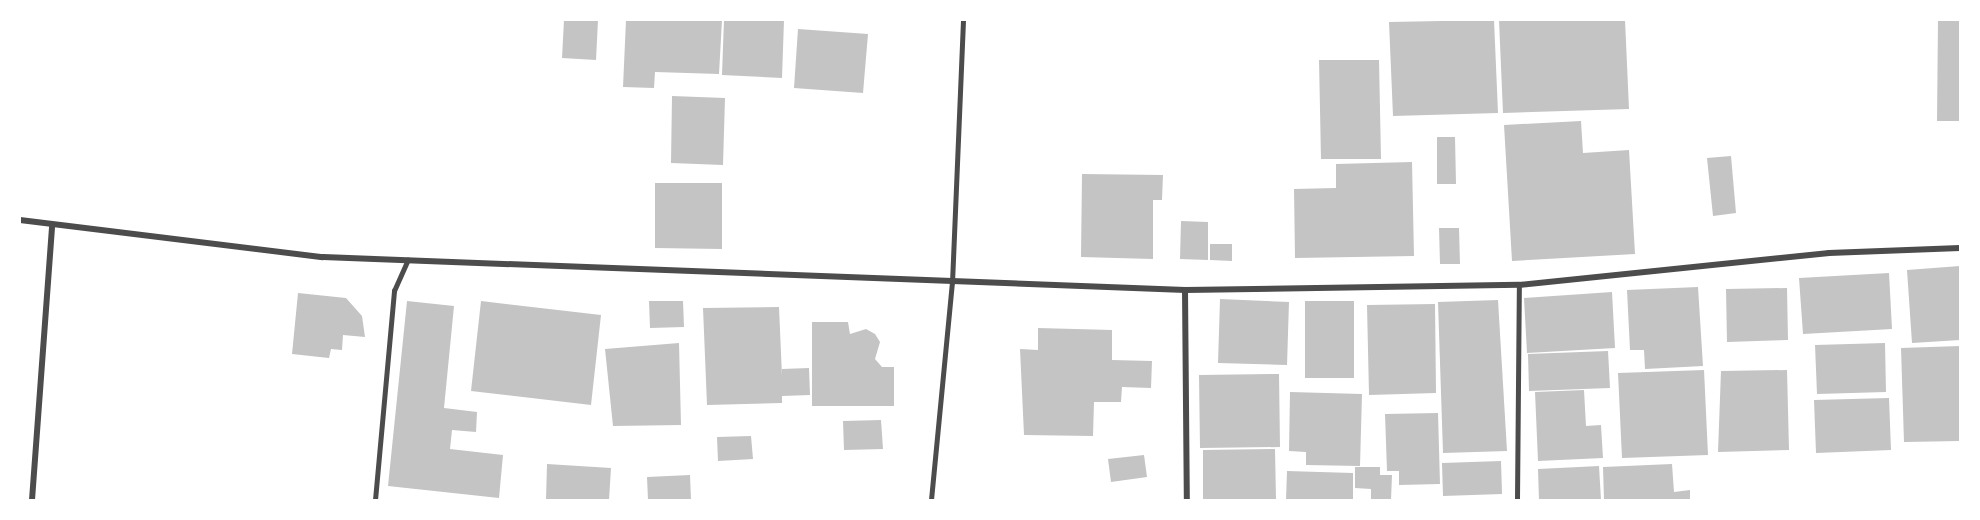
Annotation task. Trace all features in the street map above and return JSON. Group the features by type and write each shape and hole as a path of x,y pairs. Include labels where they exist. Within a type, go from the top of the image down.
{"street":[{"path":"20,220 52,226 323,257 952,283 1185,290 1519,285 1829,253 1960,248"},
{"path":"32,501 52,226"},
{"path":"1185,290 1187,501"}],"lane":[{"path":"931,501 952,283 963,20"},
{"path":"375,501 394,291 408,260"},
{"path":"1517,501 1519,285"}],"building":[{"path":"564,20 598,20 596,60 562,58"},
{"path":"626,20 722,20 719,74 655,72 654,88 623,87"},
{"path":"724,20 784,20 782,78 722,75"},
{"path":"1494,20 1498,113 1393,116 1389,22"},
{"path":"1499,20 1625,20 1629,109 1503,113"},
{"path":"1938,20 1960,20 1960,121 1937,121"},
{"path":"798,29 868,34 863,93 794,88"},
{"path":"1319,60 1379,60 1381,159 1321,159"},
{"path":"672,96 725,98 723,165 671,163"},
{"path":"1581,121 1583,153 1629,150 1635,254 1512,261 1504,125"},
{"path":"1437,137 1455,137 1456,184 1437,184"},
{"path":"1731,156 1736,213 1713,216 1707,158"},
{"path":"1412,162 1414,256 1295,258 1294,189 1336,188 1336,164"},
{"path":"1082,174 1163,175 1162,200 1153,200 1153,259 1081,257"},
{"path":"655,183 722,183 722,249 655,248"},
{"path":"1181,221 1208,222 1208,260 1180,259"},
{"path":"1439,228 1459,228 1460,264 1440,264"},
{"path":"1210,244 1232,244 1232,261 1210,260"},
{"path":"1960,266 1960,340 1912,343 1907,270"},
{"path":"1889,273 1892,329 1803,334 1799,278"},
{"path":"1698,287 1703,366 1645,369 1644,350 1630,350 1627,290"},
{"path":"1787,288 1788,340 1727,342 1726,289"},
{"path":"1612,292 1615,348 1527,353 1524,298"},
{"path":"298,293 346,298 362,316 365,337 343,335 342,350 331,349 329,358 292,354"},
{"path":"1220,299 1289,302 1287,365 1218,363"},
{"path":"1498,300 1507,451 1443,453 1438,302"},
{"path":"407,301 454,306 444,408 477,412 476,432 452,430 450,449 503,455 499,498 388,486"},
{"path":"481,301 601,315 591,405 471,391"},
{"path":"649,301 683,301 684,327 650,328"},
{"path":"1305,301 1354,301 1354,378 1305,378"},
{"path":"1435,304 1436,393 1369,395 1367,305"},
{"path":"779,307 782,376 782,369 809,368 810,395 782,396 782,403 707,405 703,308"},
{"path":"812,322 848,322 850,334 866,329 875,334 880,342 875,359 882,367 894,367 894,406 812,406"},
{"path":"1038,328 1112,330 1112,360 1152,361 1151,388 1122,387 1121,402 1094,402 1093,436 1024,435 1020,349 1038,350"},
{"path":"679,343 681,425 613,426 605,349"},
{"path":"1885,343 1886,392 1817,394 1815,345"},
{"path":"1960,346 1960,441 1904,442 1901,348"},
{"path":"1608,351 1610,388 1529,391 1528,354"},
{"path":"1704,370 1708,455 1622,458 1618,373"},
{"path":"1787,370 1789,450 1718,452 1721,371"},
{"path":"1279,374 1280,447 1200,448 1199,375"},
{"path":"1584,390 1586,426 1601,425 1603,458 1538,461 1535,392"},
{"path":"1290,392 1362,394 1360,466 1306,465 1306,452 1289,451"},
{"path":"1889,398 1891,450 1816,453 1814,400"},
{"path":"1438,413 1440,484 1399,485 1399,471 1387,471 1385,414"},
{"path":"881,420 883,449 844,450 843,421"},
{"path":"751,436 753,459 718,461 717,437"},
{"path":"1275,449 1276,500 1203,500 1203,450"},
{"path":"1144,455 1147,477 1111,482 1108,459"},
{"path":"1501,461 1502,494 1443,496 1442,463"},
{"path":"547,464 611,468 609,500 546,500"},
{"path":"1672,464 1674,492 1690,490 1690,500 1604,500 1603,467"},
{"path":"1599,466 1601,500 1539,500 1538,469"},
{"path":"1355,467 1380,467 1380,475 1392,475 1391,500 1371,500 1371,489 1355,488"},
{"path":"1287,471 1353,473 1353,500 1286,500"},
{"path":"690,475 691,500 648,500 647,477"}]}
